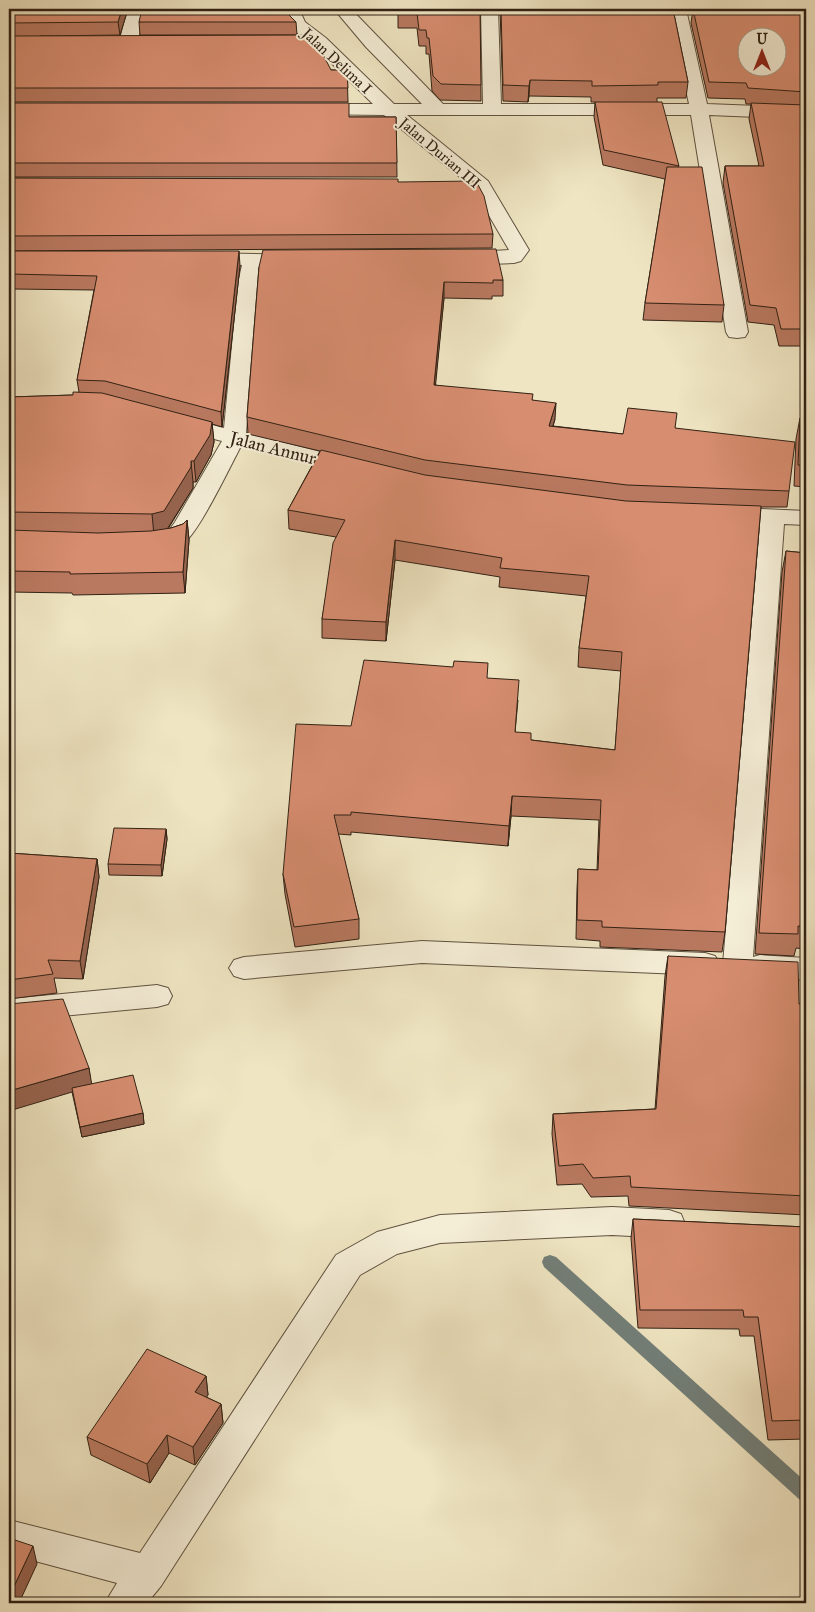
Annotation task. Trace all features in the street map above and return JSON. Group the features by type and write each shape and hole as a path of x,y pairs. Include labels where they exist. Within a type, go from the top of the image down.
{"street":[{"path":"128,44 136,9"},
{"name":"Jalan Delima I","path":"291,9 297,24 320,42 389,110"},
{"path":"342,9 438,111"},
{"path":"489,9 492,110"},
{"path":"698,16 679,12 699,109 737,332"},
{"path":"291,42 320,42"},
{"path":"108,44 147,44"},
{"path":"292,110 699,109 806,112"},
{"name":"Jalan Durian III","path":"389,110 481,185 519,250 514,257 440,259"},
{"path":"452,185 481,185"},
{"path":"184,258 312,259"},
{"path":"135,544 155,544 175,538 186,524 234,439 248,283 253,259"},
{"name":"Jalan Annur","path":"159,418 234,439 377,474"},
{"path":"704,513 806,518"},
{"path":"738,964 773,515"},
{"path":"244,968 422,952 738,964 806,969"},
{"path":"9,1010 157,996"},
{"path":"124,1603 148,1573 348,1265 389,1242 440,1229 612,1221 699,1226"},
{"path":"9,1537 148,1573"}],"building":[{"path":"9,9 122,9 118,22 9,23"},
{"path":"142,9 266,9 265,14 288,14 296,22 139,22"},
{"path":"398,9 480,9 481,85 441,84 433,76 429,38 427,38 426,30 419,30 417,13 398,13"},
{"path":"501,9 673,9 688,82 658,82 658,85 592,86 592,81 530,80 529,86 503,85"},
{"path":"693,9 806,9 806,92 748,88 746,83 709,82"},
{"path":"313,35 331,70 347,70 348,88 9,88 9,36"},
{"path":"595,102 662,102 679,166 604,150"},
{"path":"9,103 349,103 349,117 396,117 397,163 9,163"},
{"path":"751,103 806,105 806,329 781,329 776,308 750,305 725,166 764,166"},
{"path":"667,167 702,167 724,305 645,303"},
{"path":"9,178 398,179 398,182 476,181 484,196 493,234 9,236"},
{"path":"496,249 503,280 493,280 493,283 444,282 434,385 533,394 532,400 556,403 549,426 623,434 628,408 677,413 675,428 795,442 789,491 627,485 425,460 247,417 259,267 263,250"},
{"path":"9,251 239,251 221,412 105,381 77,380 97,276 10,274 9,277"},
{"path":"73,392 102,393 212,422 210,435 194,461 191,461 191,467 164,511 152,514 9,512 9,397 73,395"},
{"path":"800,418 806,419 806,466 798,465"},
{"path":"321,450 425,475 626,501 761,506 725,932 602,927 602,921 577,920 578,869 598,870 601,800 512,796 509,826 351,812 351,815 334,815 359,919 294,927 283,874 296,724 351,726 364,660 453,667 454,661 488,663 487,678 519,680 515,732 531,733 531,740 615,750 622,652 579,648 589,576 500,568 502,558 395,540 386,622 322,619 333,543 345,520 288,510"},
{"path":"187,520 183,572 70,574 70,572 9,571 9,530 98,533 151,531 171,528 183,524"},
{"path":"786,551 806,553 806,927 798,926 798,934 759,933"},
{"path":"114,828 166,829 161,865 108,864"},
{"path":"9,853 97,859 80,961 48,960 53,974 9,980"},
{"path":"668,956 798,962 799,1004 806,1005 806,1196 631,1187 630,1176 593,1178 583,1164 559,1166 553,1114 656,1109"},
{"path":"63,999 89,1068 9,1091 9,1004"},
{"path":"133,1075 143,1113 80,1127 72,1088"},
{"path":"633,1219 806,1227 806,1420 772,1421 758,1317 744,1317 743,1310 640,1310"},
{"path":"147,1349 206,1376 195,1392 221,1404 193,1447 167,1435 147,1464 87,1437"},
{"path":"9,1538 33,1546 9,1597"}],"waterway":[{"path":"550,1262 806,1494"}]}
